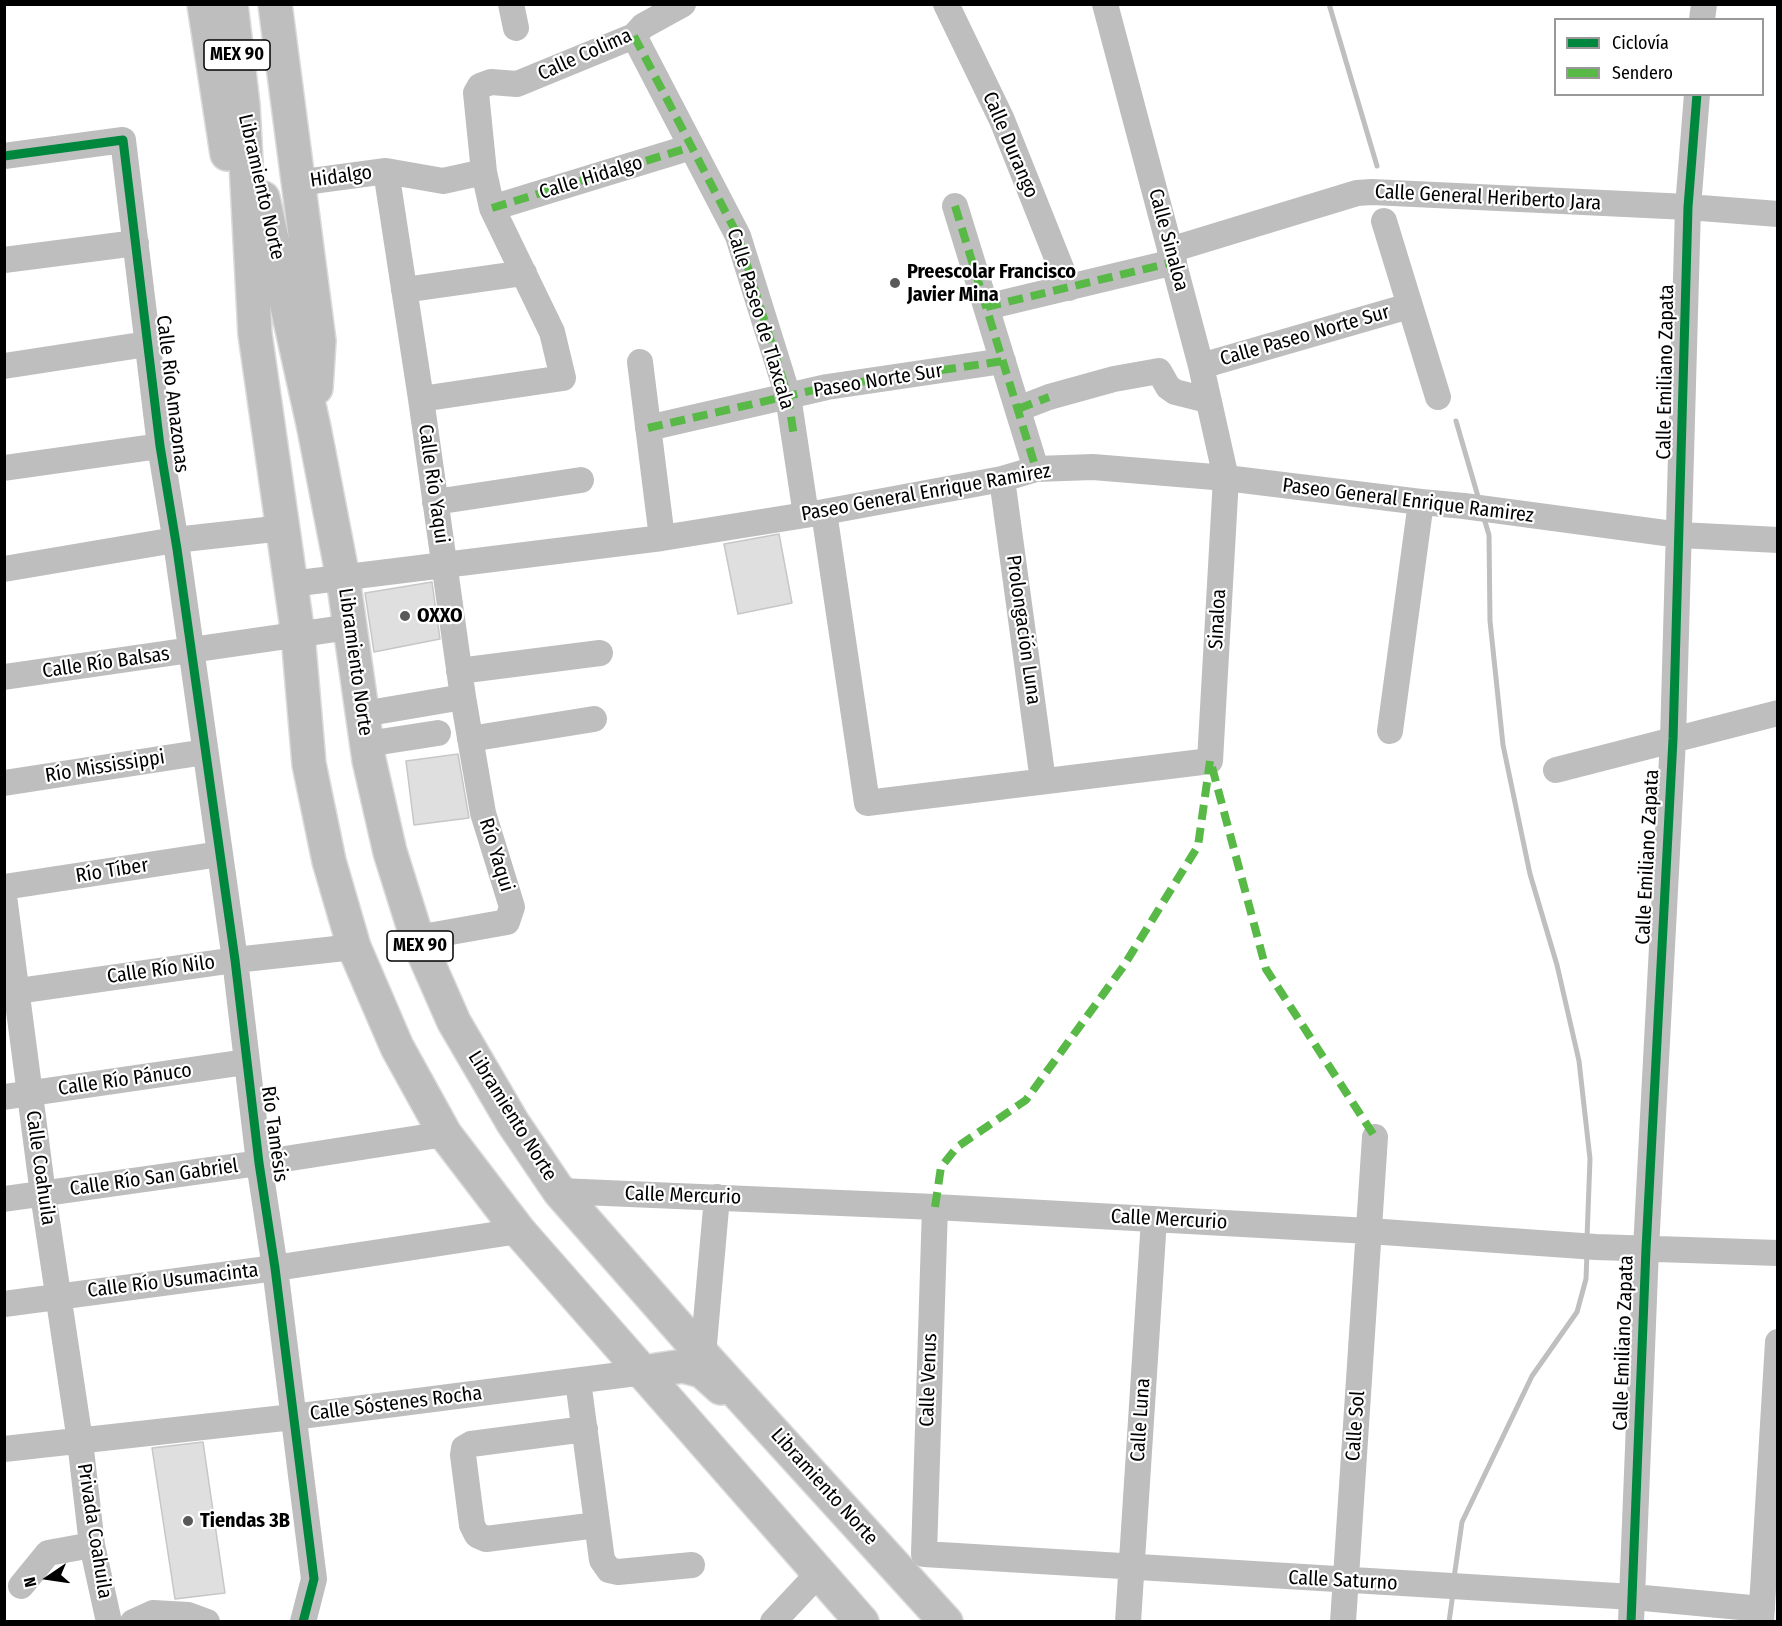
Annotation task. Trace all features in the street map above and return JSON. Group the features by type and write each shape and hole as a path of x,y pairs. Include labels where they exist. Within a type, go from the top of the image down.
{"main road":[{"path":"204,4 255,334"},
{"name":"MEX 90","path":"231,4 243,105"},
{"path":"275,4 319,341 314,428"},
{"name":"Libramiento Norte","path":"243,105 255,334 298,634 309,764 329,861 354,947 397,1047 445,1134 519,1231 862,1622"},
{"name":"Libramiento Norte","path":"243,105 314,428 344,578 369,760 390,852 417,938 454,1022 513,1123 559,1191 702,1355 946,1622"},
{"path":"644,1372 683,1366 702,1371 718,1385 781,1454 795,1455"}],"street":[{"name":"Calle Colima","path":"484,172 476,93 480,86 491,82 517,84 634,36 643,26 684,4"},
{"name":"Calle Durango","path":"946,4 1002,120 1069,288"},
{"name":"Calle Sinaloa","path":"1105,4 1201,366 1226,478"},
{"name":"Calle Paseo de Tlaxcala","path":"634,36 738,236 788,396 794,437 814,514 867,803 1043,781"},
{"name":"Calle Emiliano Zapata","path":"1632,1610 1646,1249 1673,739 1688,207 1697,96"},
{"name":"Calle Río Amazonas","path":"4,156 123,140 160,446 190,651"},
{"name":"Calle Hidalgo","path":"492,208 691,147"},
{"name":"Hidalgo","path":"297,183 386,171"},
{"path":"386,171 443,181 484,172 492,208 552,332 563,378 421,399"},
{"name":"Calle Río Yaqui","path":"386,171 463,697"},
{"name":"Calle General Heriberto Jara","path":"986,307 1069,288 1358,193 1382,192 1688,207 1778,214"},
{"path":"956,206 1036,470"},
{"path":"1384,221 1437,397"},
{"path":"4,260 136,243"},
{"path":"404,290 524,273"},
{"name":"Calle Paseo Norte Sur","path":"1201,366 1409,306"},
{"path":"4,366 147,344"},
{"name":"Paseo Norte Sur","path":"648,428 827,387 1003,361"},
{"path":"640,362 662,538"},
{"path":"1018,409 1048,397 1114,379 1159,371 1168,387 1175,392 1208,399"},
{"path":"4,468 160,446"},
{"name":"Paseo General Enrique Ramirez","path":"291,584 662,538 814,514 1002,479 1036,470 1093,467 1226,478 1464,506 1680,535 1778,540"},
{"name":"Sinaloa","path":"1043,781 1210,761 1226,478"},
{"name":"Prolongación Luna","path":"1002,479 1043,781"},
{"path":"435,502 581,480"},
{"path":"1390,731 1421,502"},
{"path":"4,569 175,540 283,528"},
{"name":"Calle Río Balsas","path":"4,676 350,627"},
{"name":"Río Tamésis","path":"190,651 235,960 246,1062 275,1268 314,1579 303,1622"},
{"path":"459,671 600,653"},
{"path":"365,729 463,697"},
{"name":"Río Yaqui","path":"417,938 507,922 512,907 483,813 463,697"},
{"path":"1556,770 1778,713"},
{"path":"470,739 594,718"},
{"path":"365,729 438,733"},
{"name":"Río Mississippi","path":"4,783 205,752"},
{"name":"Río Tíber","path":"4,887 220,854"},
{"name":"Calle Coahuila","path":"4,896 10,992 30,1094 80,1441"},
{"name":"Calle Río Nilo","path":"10,992 235,960 354,947"},
{"name":"Calle Río Pánuco","path":"4,1097 246,1062"},
{"name":"Calle Río San Gabriel","path":"4,1199 445,1134"},
{"name":"Calle Sol","path":"1343,1622 1375,1137"},
{"name":"Calle Mercurio","path":"559,1191 935,1207 1369,1231 1588,1246 1778,1253"},
{"path":"702,1355 717,1197"},
{"name":"Calle Venus","path":"924,1554 935,1207"},
{"name":"Calle Luna","path":"1128,1622 1154,1219"},
{"name":"Calle Río Usumacinta","path":"4,1304 275,1268 519,1231"},
{"path":"1761,1615 1778,1342"},
{"name":"Calle Sóstenes Rocha","path":"4,1449 293,1417 644,1372"},
{"path":"578,1381 602,1560 609,1570 618,1572 692,1564"},
{"path":"585,1429 471,1444 464,1448 463,1455 472,1525 477,1535 486,1539 597,1525"},
{"name":"Privada Coahuila","path":"80,1441 92,1545 109,1622"},
{"path":"21,1586 48,1553 92,1545"},
{"name":"Calle Saturno","path":"924,1554 1462,1588 1632,1610 1761,1615"},
{"path":"773,1622 819,1573"},
{"path":"133,1622 153,1613 188,1614 207,1622"}],"building":[{"path":"779,534 792,603 738,614 724,544"},
{"name":"OXXO","path":"432,582 440,639 374,652 365,593"},
{"path":"458,754 469,818 414,825 406,761"},
{"name":"Tiendas 3B","path":"203,1442 225,1593 175,1599 152,1448"}],"waterway":[{"path":"1329,4 1377,166"},
{"path":"1456,421 1479,500"},
{"path":"1483,515 1489,535 1490,621 1503,745 1530,874 1557,965 1579,1061 1590,1159 1587,1238"},
{"path":"1454,1578 1462,1522 1532,1376 1577,1312 1586,1279 1587,1253"},
{"path":"1449,1622 1453,1593"}],"marked path":[{"path":"634,36 738,236 788,396 794,437"},
{"path":"492,208 691,147"},
{"path":"955,206 1036,469"},
{"path":"986,307 1174,262"},
{"path":"648,428 827,387 1003,361"},
{"path":"1018,409 1049,397"},
{"path":"935,1207 941,1167 957,1147 1026,1100 1123,967 1198,846 1210,761"},
{"path":"1212,767 1266,969 1375,1137"}],"cycle path":[{"path":"1631,1622 1646,1249 1673,739 1688,207 1697,96"},
{"path":"4,156 123,140 160,446 177,549 235,960 259,1163 275,1268 314,1579 303,1622"}],"place":[{"name":"Preescolar Francisco Javier Mina","path":"895,283"},
{"name":"OXXO","path":"405,616"},
{"name":"Tiendas 3B","path":"188,1521"}]}
